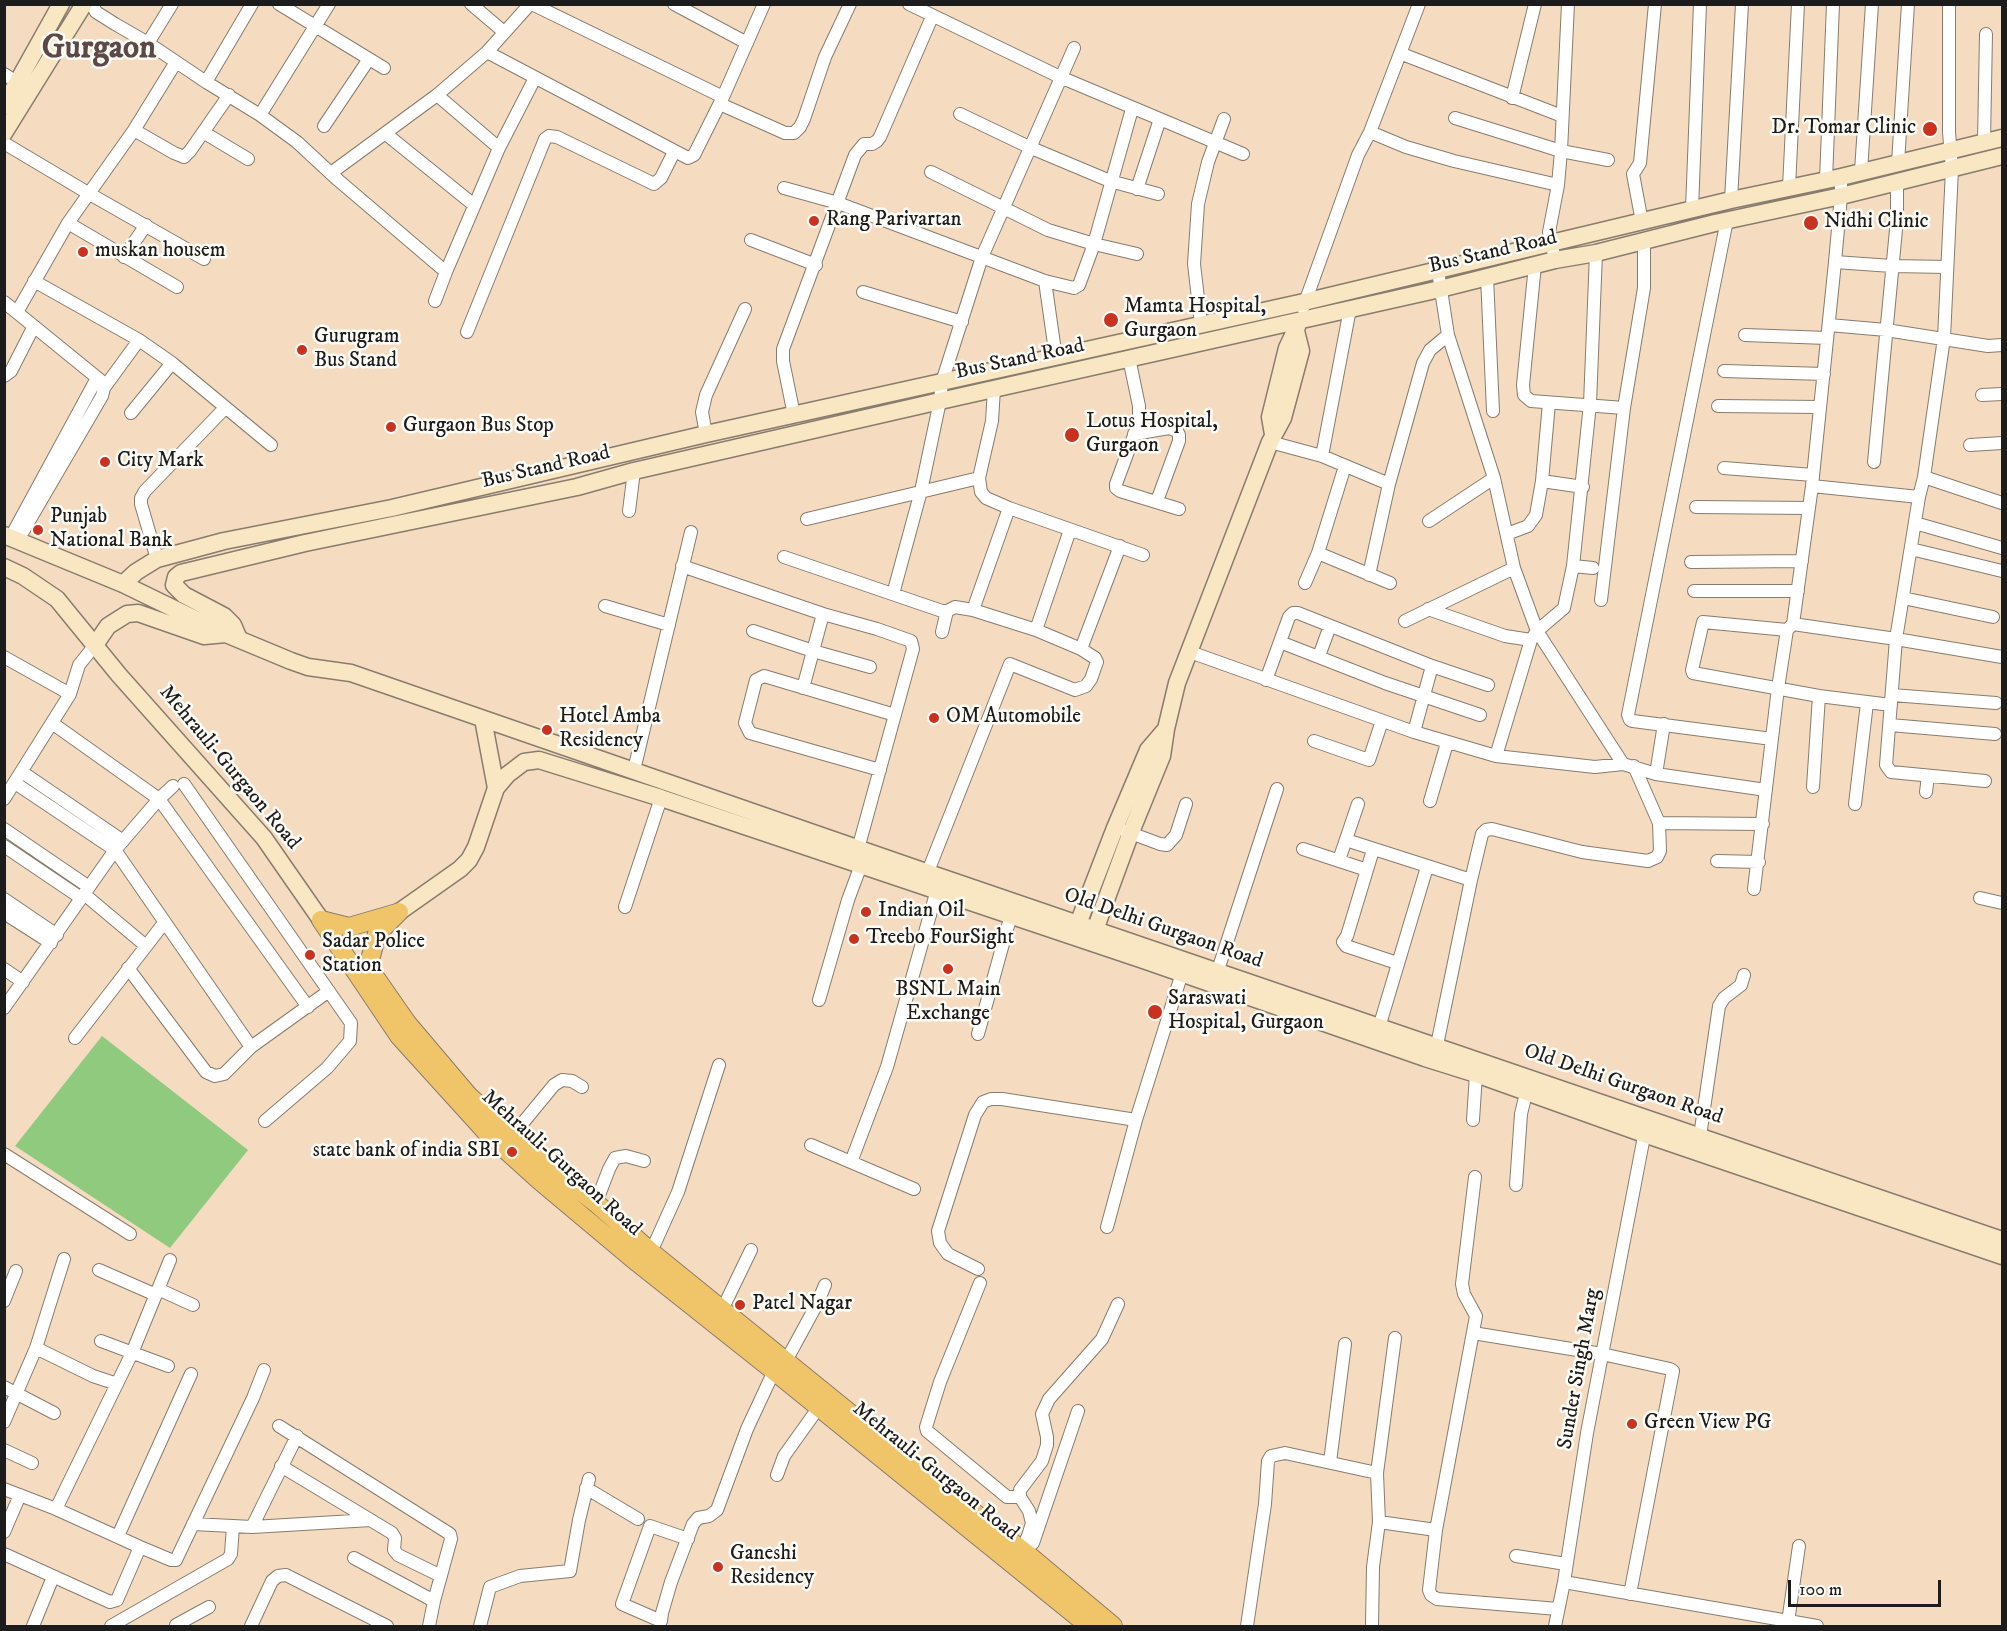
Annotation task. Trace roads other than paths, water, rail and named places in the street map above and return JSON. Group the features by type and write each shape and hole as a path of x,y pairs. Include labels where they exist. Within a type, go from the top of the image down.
{"main road":[{"path":"321,920 349,927 399,912"},
{"name":"Mehrauli-Gurgaon Road","path":"399,912 377,934 368,967 414,1032 468,1095 530,1153 596,1203 722,1310 736,1331"},
{"name":"Mehrauli-Gurgaon Road","path":"321,920 399,1036 487,1133 539,1180 602,1233 925,1474 1026,1558 1113,1626"},
{"name":"Mehrauli-Gurgaon Road","path":"780,1366 819,1407 947,1512 1026,1558 1089,1626"}],"street":[{"path":"4,106 11,78 61,4"},
{"path":"4,133 84,4"},
{"path":"92,4 96,12 260,115 309,151 331,173 446,272"},
{"path":"147,43 172,4"},
{"path":"206,82 252,4"},
{"path":"279,4 384,68"},
{"path":"260,115 329,4"},
{"path":"471,4 504,32"},
{"path":"331,173 437,95 487,52 531,4 785,133 794,133 800,128 804,119 825,57 850,4"},
{"path":"674,4 747,43"},
{"path":"487,52 688,158 694,155 722,101 764,4"},
{"path":"909,4 1060,77 1243,154"},
{"path":"1095,930 1148,750 1166,729 1177,683 1271,438 1283,418 1301,351 1298,326 1304,302 1358,155 1370,132 1402,54 1419,4"},
{"path":"1512,98 1535,4"},
{"path":"1555,260 1549,232 1558,185 1561,152 1568,4"},
{"path":"1642,222 1633,174 1640,163 1655,4"},
{"path":"1692,209 1700,4"},
{"path":"1731,200 1742,4"},
{"path":"1790,187 1798,4"},
{"path":"1754,889 1778,688 1798,591 1813,480 1841,196 1834,178 1833,4"},
{"path":"1861,171 1872,4"},
{"path":"1898,163 1908,4"},
{"path":"1949,7 1952,169 1944,338 1924,477 1896,639 1886,765 1888,770 1898,773 1985,781"},
{"path":"794,415 783,354 860,147 877,141 880,137 932,17"},
{"path":"1984,142 1986,34"},
{"path":"893,594 921,491 942,382 982,257 1074,48"},
{"path":"1402,54 1562,116"},
{"path":"324,126 369,59"},
{"path":"17,312 68,223 134,130 176,62"},
{"path":"435,301 499,148 535,78"},
{"path":"134,130 184,157 190,152 229,95"},
{"path":"437,95 499,148"},
{"path":"784,188 838,203 1045,281 1074,288 1079,285 1094,244 1132,109"},
{"path":"960,114 1029,147 1110,181 1158,194"},
{"path":"1455,118 1561,152 1608,160"},
{"path":"1137,189 1160,119"},
{"path":"1201,324 1194,264 1198,204 1208,162 1224,119"},
{"path":"203,132 248,159"},
{"path":"1370,132 1406,147 1454,161 1558,185"},
{"path":"386,134 474,205"},
{"path":"467,332 545,140 549,136 557,137 654,184 662,178 674,152"},
{"name":"Bus Stand Road","path":"123,584 136,572 157,559 224,541 392,508 794,415 1304,302 1713,204 2002,138"},
{"path":"4,143 88,194 204,259"},
{"name":"Bus Stand Road","path":"232,636 232,625 225,616 203,606 179,590 174,585 176,577 181,573 305,543 577,487 634,471 1129,358 1298,326 1350,309 1555,260 1596,253 1721,221 1841,196 2002,156"},
{"path":"931,172 1048,230 1137,254"},
{"path":"1874,462 1897,219 1897,182"},
{"path":"1713,204 1721,221 1628,715 1633,721 1772,739"},
{"path":"68,223 177,287"},
{"path":"124,257 146,225"},
{"path":"751,240 816,265"},
{"path":"1602,600 1624,408 1644,288 1644,240"},
{"path":"1496,756 1534,636 1564,608 1573,566 1590,404 1596,253"},
{"path":"1835,262 1947,267"},
{"path":"1535,265 1524,394 1528,399 1549,403 1624,408"},
{"path":"1437,1046 1478,849 1482,834 1486,830 1582,852 1648,861 1657,857 1660,850 1659,823 1629,765 1534,636 1514,568 1494,478 1448,335 1438,271"},
{"path":"1488,277 1493,411"},
{"path":"34,281 139,340 172,363 271,445"},
{"path":"1045,281 1056,358"},
{"path":"863,292 962,322"},
{"path":"4,302 101,387"},
{"path":"706,435 702,412 706,394 745,309"},
{"path":"1322,456 1350,309"},
{"path":"4,376 11,371 34,326"},
{"path":"1745,335 1886,330 1988,346 2002,345"},
{"path":"1369,575 1389,484 1423,363 1430,350 1448,335"},
{"path":"11,537 101,387 139,340"},
{"path":"1129,358 1139,406 1139,422 1116,488 1179,510"},
{"path":"131,413 172,363"},
{"path":"1724,371 1824,374"},
{"path":"11,537 101,387"},
{"path":"994,389 992,421 979,478 981,492 986,498 1143,555"},
{"path":"1982,395 2002,394"},
{"path":"1507,534 1528,526 1536,515 1542,481 1549,403"},
{"path":"1718,406 1820,407"},
{"path":"157,559 141,498 145,491 225,408"},
{"path":"1134,434 1169,428 1177,431 1179,435 1179,441 1157,501"},
{"path":"1271,438 1389,484"},
{"path":"1970,445 2002,443"},
{"path":"574,466 577,487"},
{"path":"1305,583 1318,553 1345,466"},
{"path":"1724,468 1919,497"},
{"path":"629,511 634,471"},
{"path":"1924,477 2002,503"},
{"path":"807,519 979,478"},
{"path":"1429,520 1494,478"},
{"path":"1542,481 1583,487"},
{"path":"1696,507 1809,508"},
{"path":"973,610 1009,508"},
{"path":"1915,523 2002,548"},
{"path":"1036,630 1070,530"},
{"path":"634,770 691,532"},
{"name":"Old Delhi Gurgaon Road","path":"11,537 123,584 232,636 291,661 351,673 634,770 672,795"},
{"path":"1081,649 1120,546"},
{"path":"1911,549 2002,571"},
{"path":"1318,553 1390,583"},
{"path":"784,557 947,611 955,607 973,610 1036,630 1081,649 1095,658 1096,662 1086,686 1076,690 1010,664 929,883 887,1067 851,1162"},
{"path":"1691,562 1802,561"},
{"path":"682,566 911,641 913,649 848,900 819,1000"},
{"path":"1573,566 1593,568"},
{"name":"Mehrauli-Gurgaon Road","path":"4,567 23,576 57,599 119,675 264,838 321,920"},
{"path":"1405,621 1514,568"},
{"path":"1694,591 1798,591"},
{"path":"1903,598 1993,617"},
{"path":"605,606 669,625"},
{"path":"1428,609 1505,636 1534,636"},
{"path":"942,632 947,611"},
{"path":"4,799 70,694 79,665 108,626 127,614 138,613 204,636 232,636"},
{"path":"1266,680 1289,617 1293,613 1298,613 1488,686"},
{"path":"803,688 823,614"},
{"path":"1996,702 1892,700 1867,703 1695,674 1692,670 1703,622 1790,627 1896,639 2002,657"},
{"path":"1319,656 1330,626"},
{"path":"753,631 870,667"},
{"path":"1280,642 1480,715"},
{"path":"1190,652 1413,732 1496,756 1595,767 1629,765 1656,774 1766,789"},
{"path":"4,657 70,694"},
{"path":"1413,732 1432,666"},
{"path":"880,770 750,733 745,723 756,680 764,676 895,715"},
{"path":"1813,787 1819,696"},
{"path":"1855,804 1867,703"},
{"path":"399,912 460,868 469,860 476,847 496,788 483,719"},
{"path":"1314,741 1369,760 1382,721"},
{"path":"52,723 159,799 308,1007"},
{"path":"1656,774 1664,724"},
{"path":"1890,725 1995,734"},
{"path":"1430,801 1447,743"},
{"name":"Old Delhi Gurgaon Road","path":"496,788 507,775 524,762 539,760 672,795 859,857 1011,915 1182,973 1377,1033 1437,1046 1646,1127 1972,1238 2002,1240"},
{"path":"1926,792 1928,776"},
{"path":"19,777 119,845 164,923 251,1047"},
{"path":"4,1008 119,845 159,799 178,785 330,991 351,1023 350,1041 327,1068 265,1121"},
{"path":"1218,970 1277,789"},
{"path":"625,907 672,795"},
{"path":"1123,830 1160,844 1167,844 1176,835 1186,804"},
{"path":"1340,860 1358,804"},
{"path":"1659,823 1763,824"},
{"path":"4,829 85,893 146,946"},
{"path":"1078,924 1123,830"},
{"path":"1346,840 1471,880"},
{"path":"4,846 85,893"},
{"path":"1303,849 1367,870"},
{"path":"1373,850 1347,936 1343,942 1346,946 1397,963"},
{"path":"1717,861 1759,862"},
{"path":"1377,1033 1426,867"},
{"name":"Old Delhi Gurgaon Road","path":"929,883 1078,924 1218,970 1526,1093 1646,1127 1700,1136 1972,1238 2002,1256"},
{"path":"1980,898 2002,903"},
{"path":"4,899 54,939"},
{"path":"4,913 54,939"},
{"path":"978,1034 1011,915"},
{"path":"75,1038 164,923"},
{"path":"128,968 206,1072 215,1076 224,1074 251,1047 330,991"},
{"path":"4,969 19,987"},
{"path":"1107,1227 1136,1120 1182,973"},
{"path":"1700,1136 1719,1006 1724,998 1741,985 1744,975"},
{"path":"4,983 19,987"},
{"path":"651,1252 678,1192 719,1065"},
{"path":"1473,1120 1476,1074"},
{"path":"512,1136 555,1085 562,1080 572,1081 582,1087"},
{"path":"1516,1185 1521,1114 1526,1093"},
{"path":"978,1269 948,1254 940,1243 939,1231 975,1115 983,1102 1002,1099 1136,1120"},
{"name":"Sunder Singh Marg","path":"1555,1626 1602,1354 1646,1127"},
{"path":"811,1145 914,1189"},
{"path":"4,1154 130,1234"},
{"path":"596,1203 615,1158 626,1156 644,1161"},
{"path":"1475,1178 1462,1284 1464,1294 1476,1316 1436,1530 1429,1590 1431,1595 1437,1599 1558,1609"},
{"path":"722,1310 751,1250"},
{"path":"4,1422 36,1348 64,1259"},
{"path":"56,1509 132,1353 170,1260"},
{"path":"99,1270 193,1305"},
{"path":"4,1300 16,1271"},
{"path":"980,1283 940,1382 926,1426 927,1431 1007,1497 1020,1497"},
{"path":"688,1539 650,1526 622,1605 661,1621 671,1582 696,1519 710,1516 717,1510 747,1429 780,1366 817,1304 825,1285"},
{"path":"1026,1558 1032,1523 1029,1511 1020,1497 1020,1490 1042,1461 1047,1445 1042,1414 1049,1399 1102,1340 1118,1304"},
{"path":"1473,1333 1602,1354 1673,1371 1630,1594"},
{"path":"1372,1626 1373,1567 1379,1522 1377,1473 1395,1338"},
{"path":"101,1341 168,1366"},
{"path":"1330,1462 1345,1344"},
{"path":"36,1348 93,1376 117,1384"},
{"path":"4,1489 56,1509 171,1560 176,1560 264,1370"},
{"path":"118,1536 191,1374"},
{"path":"4,1387 54,1413"},
{"path":"777,1475 789,1448 819,1407"},
{"path":"1026,1558 1038,1534 1078,1411"},
{"path":"279,1426 447,1530 452,1539 434,1601 432,1626"},
{"path":"252,1527 280,1466 297,1436"},
{"path":"4,1450 32,1463"},
{"path":"1247,1626 1265,1504 1268,1461 1271,1456 1285,1453 1377,1473"},
{"path":"280,1466 394,1535 394,1550 398,1556 441,1576"},
{"path":"480,1626 490,1587 519,1576 570,1571 587,1484 638,1519"},
{"path":"4,1532 20,1495"},
{"path":"193,1524 252,1527 370,1520"},
{"path":"1379,1522 1436,1530"},
{"path":"111,1626 228,1559 231,1554 233,1526"},
{"path":"1788,1622 1799,1546"},
{"path":"4,1554 114,1602 117,1600 140,1547"},
{"path":"1516,1556 1566,1564"},
{"path":"354,1558 434,1601"},
{"path":"254,1625 272,1581 278,1576 286,1575 387,1626"},
{"path":"33,1626 53,1577"},
{"path":"1564,1582 1816,1626"},
{"path":"176,1626 209,1607"}],"place":[{"name":"Dr. Tomar Clinic","path":"1930,129"},
{"name":"Rang Parivartan","path":"814,221"},
{"name":"Nidhi Clinic","path":"1811,223"},
{"name":"muskan housem","path":"83,252"},
{"name":"Mamta Hospital, Gurgaon","path":"1111,320"},
{"name":"Gurugram Bus Stand","path":"302,350"},
{"name":"Gurgaon Bus Stop","path":"391,427"},
{"name":"Lotus Hospital, Gurgaon","path":"1072,435"},
{"name":"City Mark","path":"105,462"},
{"name":"Punjab National Bank","path":"38,530"},
{"name":"OM Automobile","path":"934,718"},
{"name":"Hotel Amba Residency","path":"547,730"},
{"name":"Indian Oil","path":"866,912"},
{"name":"Treebo FourSight","path":"854,939"},
{"name":"Sadar Police Station","path":"310,955"},
{"name":"BSNL Main Exchange","path":"948,969"},
{"name":"Saraswati Hospital, Gurgaon","path":"1155,1012"},
{"name":"state bank of india SBI","path":"512,1152"},
{"name":"Patel Nagar","path":"740,1305"},
{"name":"Green View PG","path":"1632,1424"},
{"name":"Ganeshi Residency","path":"718,1567"}],"district":[{"name":"Gurgaon","path":"99,50"}]}
